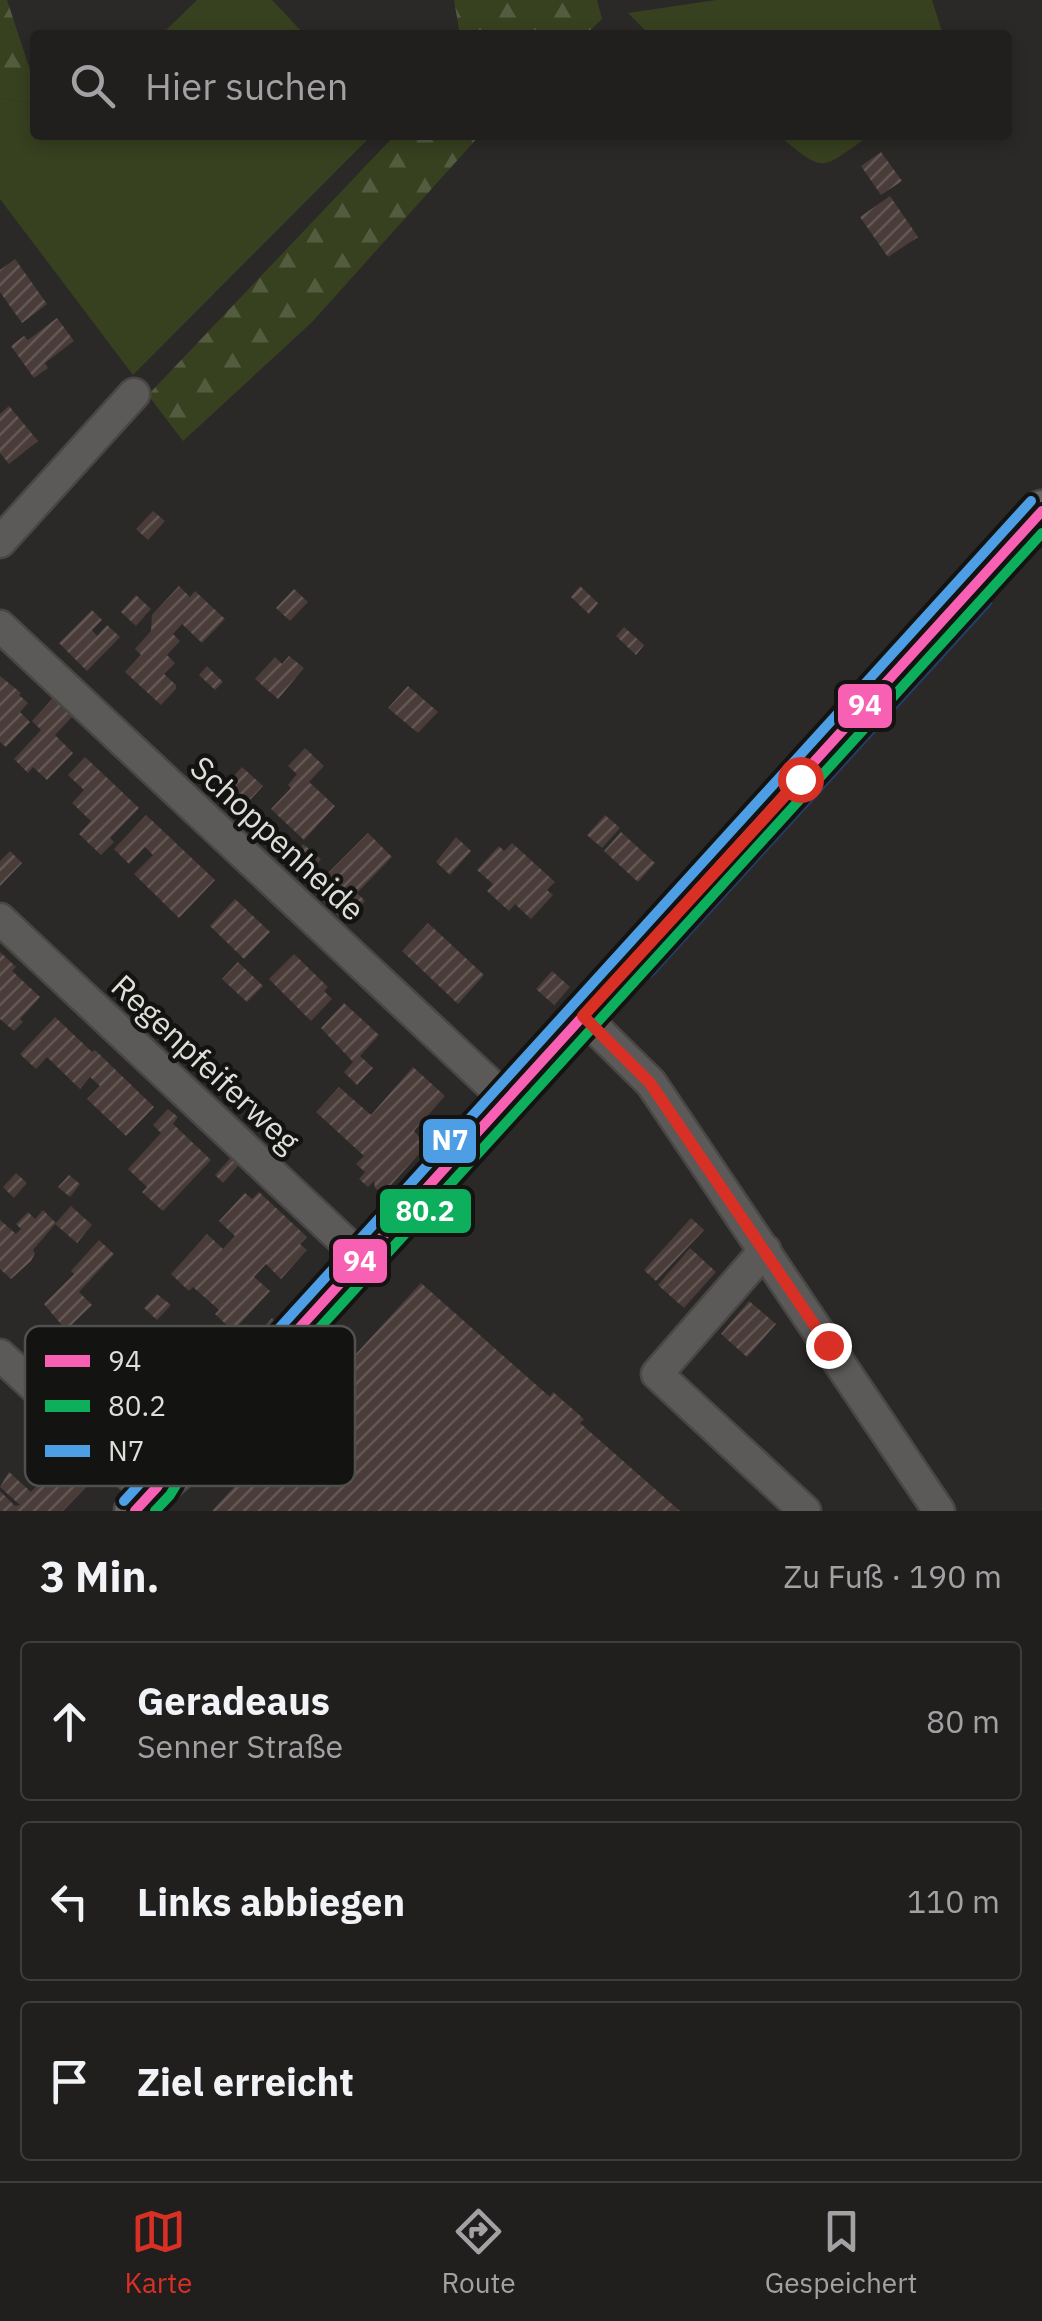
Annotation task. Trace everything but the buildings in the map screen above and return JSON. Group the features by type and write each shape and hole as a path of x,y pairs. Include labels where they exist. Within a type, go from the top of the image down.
{"main road":[{"path":"302,1326 1042,511"}],"street":[{"path":"0,542 134,394"},
{"name":"Schoppenheide","path":"0,626 508,1101"},
{"name":"Regenpfeiferweg","path":"0,919 363,1259"},
{"path":"583,1016 650,1083 939,1511"},
{"path":"765,1250 656,1374 805,1511"},
{"path":"0,1355 25,1379"}],"green space":[{"path":"0,0 7,0 30,70 30,103 0,98"},
{"path":"197,0 272,0 300,30 166,30"},
{"path":"454,0 597,0 602,19 590,30 459,30"},
{"path":"716,0 932,0 941,30 645,30 628,13"},
{"path":"0,98 30,103 30,140 367,140 133,375 0,199"},
{"path":"390,140 476,140 312,322 183,441 148,395"},
{"path":"784,140 864,140 832,161 816,162"}],"waterway":[{"path":"651,973 988,603"}],"transit line":[{"name":"N7","path":"281,1326 1031,501"},
{"name":"94","path":"301,1326 1042,511"},
{"name":"80.2","path":"321,1326 1042,533"},
{"name":"N7","path":"124,1501 138,1486"},
{"name":"94","path":"135,1511 158,1486"},
{"name":"80.2","path":"155,1511 175,1486"}],"route":[{"path":"800,779 583,1016 650,1083 828,1345"}]}
